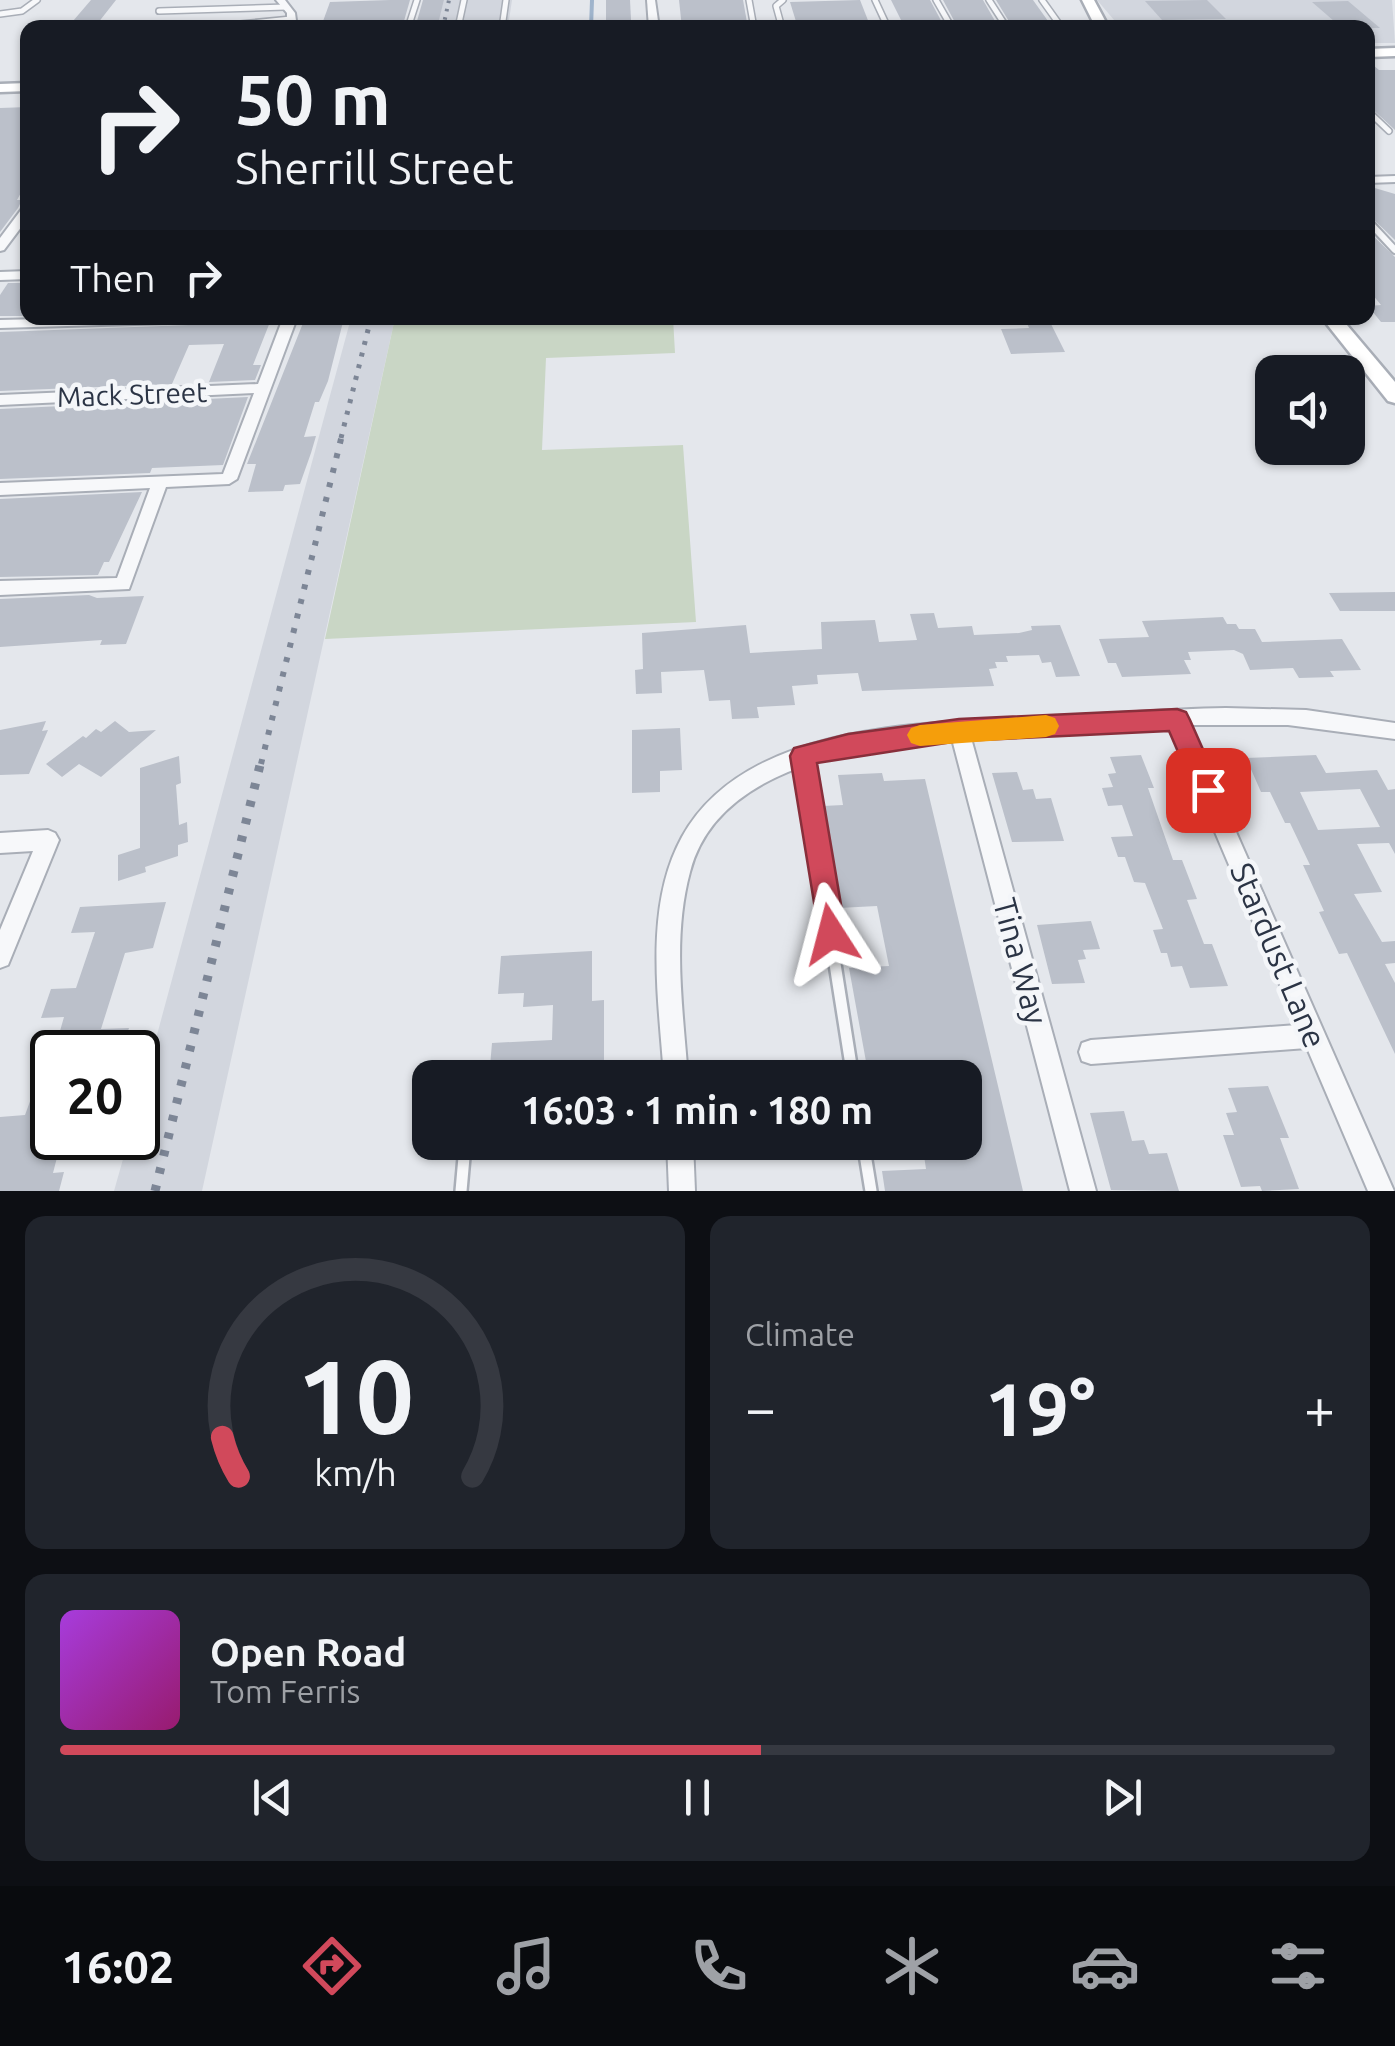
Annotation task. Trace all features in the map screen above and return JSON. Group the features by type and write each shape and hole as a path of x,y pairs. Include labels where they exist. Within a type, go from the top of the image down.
{"street":[{"path":"1072,1 1096,20"},
{"path":"0,247 20,220"},
{"path":"0,488 229,479 287,325"},
{"path":"1337,325 1395,396"},
{"name":"Mack Street","path":"0,400 264,388"},
{"path":"0,588 123,584 160,483"},
{"path":"675,1060 669,967 677,878 690,844 722,803 778,766 848,745 959,730 1249,716 1316,718 1395,731"},
{"name":"Stardust Lane","path":"1177,720 1381,1191"},
{"name":"Tina Way","path":"959,730 1083,1191"},
{"path":"0,843 48,840 0,957"},
{"path":"1091,1052 1314,1036"},
{"path":"681,1160 682,1191"}],"lane":[{"path":"2,15 29,8 37,0"},
{"path":"159,12 283,3"},
{"path":"1375,118 1389,131"},
{"path":"1375,228 1395,250"},
{"path":"803,756 850,1060"},
{"path":"461,1191 464,1160"},
{"path":"867,1160 871,1191"}],"shaded area":[{"path":"444,0 512,0 509,20 438,20"},
{"path":"1097,0 1392,0 1395,43 1375,43 1375,20 1114,20"},
{"path":"349,325 393,325 202,1191 114,1191 123,1160 160,1160 158,1030"}],"green space":[{"path":"393,325 673,325 675,353 546,358 542,450 683,445 696,622 325,639"}],"building":[{"path":"91,0 116,0 100,20 74,20"},
{"path":"410,0 404,20 323,20 330,2"},
{"path":"423,0 444,0 439,20 417,20"},
{"path":"606,0 630,0 631,20 606,20"},
{"path":"679,0 743,0 747,20 681,20"},
{"path":"860,0 868,20 796,20 790,2"},
{"path":"891,0 930,0 941,20 901,20"},
{"path":"943,0 983,0 994,20 954,20"},
{"path":"996,0 1033,0 1047,20 1008,20"},
{"path":"1207,0 1226,19 1162,20 1145,1"},
{"path":"1348,1 1371,20 1333,20 1312,2"},
{"path":"1375,67 1395,70 1395,130 1375,111"},
{"path":"20,107 17,200 20,204 0,232 0,108"},
{"path":"1375,188 1395,194 1395,240 1375,221"},
{"path":"1375,238 1395,257 1395,322 1381,322 1375,315 1375,305 1381,305 1375,298"},
{"path":"8,283 20,283 20,316 0,316 0,295"},
{"path":"269,325 253,365 261,365 255,380 209,382 224,344 189,345 172,384 0,391 0,332"},
{"path":"302,325 342,325 328,381 319,402 315,402 304,437 316,436 300,484 285,485 283,491 248,492 256,464 247,464"},
{"path":"1028,325 1052,325 1065,352 1011,354 1001,329 1029,328"},
{"path":"248,397 223,465 152,468 150,473 0,479 0,409"},
{"path":"142,492 109,562 104,562 98,575 0,577 0,499"},
{"path":"1395,592 1395,611 1340,611 1329,593"},
{"path":"144,596 126,644 100,645 102,640 0,647 0,599"},
{"path":"934,613 938,628 972,626 974,635 1019,633 1032,630 1031,626 1060,625 1080,676 1056,677 1051,662 1042,663 1039,655 1006,656 1008,662 995,662 997,668 989,669 994,686 862,691 858,673 817,675 818,684 792,686 795,705 757,707 759,718 732,719 730,700 709,701 704,670 661,672 662,693 636,694 635,670 643,669 642,633 746,625 750,653 822,649 821,622 875,620 879,642 917,640 910,614"},
{"path":"1223,617 1227,624 1236,624 1239,629 1255,629 1262,642 1342,639 1361,670 1330,671 1334,677 1299,678 1293,668 1250,670 1243,654 1234,650 1188,652 1191,660 1184,660 1191,674 1122,677 1116,663 1108,663 1099,639 1149,637 1142,621"},
{"path":"46,721 42,731 48,730 29,774 0,775 0,730"},
{"path":"115,721 129,732 156,730 101,777 79,764 62,777 46,764 83,736 86,738 96,729 101,732"},
{"path":"680,728 682,770 660,771 660,792 632,793 632,730"},
{"path":"1141,755 1173,860 1182,860 1197,899 1187,900 1204,944 1212,944 1228,986 1190,988 1182,966 1171,967 1153,930 1163,929 1145,883 1134,882 1125,857 1118,857 1111,837 1133,836 1122,805 1108,806 1102,788 1113,787 1108,774 1116,773 1110,757"},
{"path":"1316,755 1326,773 1377,770 1388,790 1395,789 1395,854 1389,843 1357,844 1382,892 1354,894 1382,942 1395,941 1395,963 1385,964 1395,983 1395,1054 1347,953 1339,954 1319,912 1324,911 1303,865 1310,865 1290,823 1285,823 1270,792 1261,792 1246,758","holes":["1360,789 1380,827 1318,830 1300,792"]},
{"path":"179,756 179,825 187,822 188,842 178,845 178,856 118,881 118,855 140,848 140,768"},
{"path":"1017,772 1023,790 1033,789 1036,799 1051,798 1064,841 1012,842 992,773"},
{"path":"882,773 884,781 925,779 1023,1191 885,1191 882,1171 926,1169 925,1160 982,1160 982,1060 866,1060 849,968 889,966 877,906 839,908 823,806 843,805 838,775"},
{"path":"166,902 153,948 125,953 101,1029 128,1030 60,1030 64,1017 41,1018 51,989 76,988 95,932 71,933 80,907"},
{"path":"1091,921 1100,949 1083,950 1086,959 1078,960 1085,983 1052,984 1037,925"},
{"path":"592,951 592,1001 604,1000 604,1060 491,1060 492,1043 552,1040 553,1005 523,1007 524,993 498,994 501,956"},
{"path":"1268,1086 1289,1138 1280,1138 1299,1189 1262,1191 1260,1186 1241,1187 1223,1135 1234,1135 1226,1113 1237,1112 1228,1088"},
{"path":"30,1101 30,1160 56,1160 53,1173 64,1172 59,1191 0,1191 0,1117 25,1115"},
{"path":"1124,1111 1132,1141 1144,1140 1149,1154 1167,1153 1179,1191 1111,1190 1090,1113"}],"waterway":[{"path":"591,20 592,0"}],"railway":[{"path":"445,20 449,0"},
{"path":"341,438 369,325"},
{"path":"261,764 342,435"},
{"path":"155,1191 261,761"}],"slow traffic":[{"path":"920,735 1046,726"}],"route":[{"path":"831,934 803,756 848,745 959,730 1177,720 1208,790"}]}
